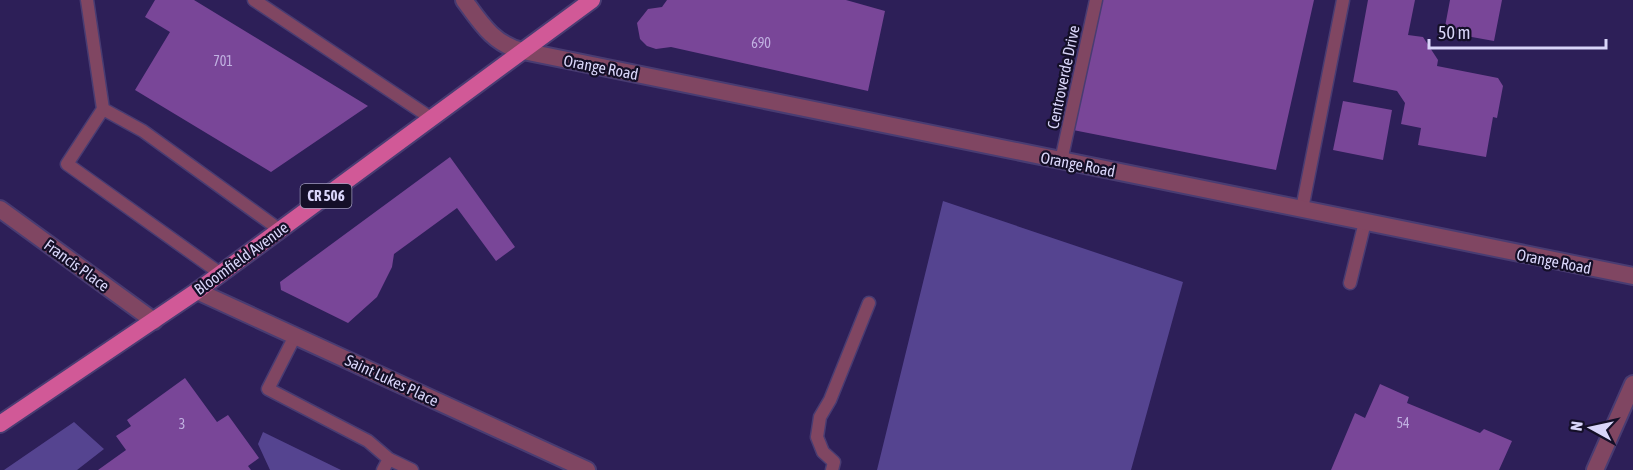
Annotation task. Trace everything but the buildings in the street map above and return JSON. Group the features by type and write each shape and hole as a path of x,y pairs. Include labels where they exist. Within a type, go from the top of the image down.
{"main road":[{"name":"Bloomfield Avenue","path":"0,424 221,274 592,0"}],"street":[{"name":"Orange Road","path":"464,0 494,38 512,49 1633,276"},
{"name":"Francis Place","path":"0,209 154,321"},
{"name":"Saint Lukes Place","path":"197,291 587,470"},
{"path":"1594,470 1633,384"}],"lane":[{"path":"87,0 103,109 67,164 221,274"},
{"path":"254,0 431,118"},
{"name":"Centroverde Drive","path":"1061,160 1096,0"},
{"path":"1302,209 1343,0"},
{"path":"103,109 143,131 280,230"},
{"path":"1350,283 1365,222"},
{"path":"832,470 834,462 824,452 817,437 820,417 830,400 869,303"},
{"path":"295,336 268,389 368,441 386,464 412,470"}],"shaded area":[{"path":"943,201 1183,282 1131,470 877,470"},
{"path":"74,422 104,449 77,470 4,470"},
{"path":"263,432 341,470 270,470 258,444"}]}
